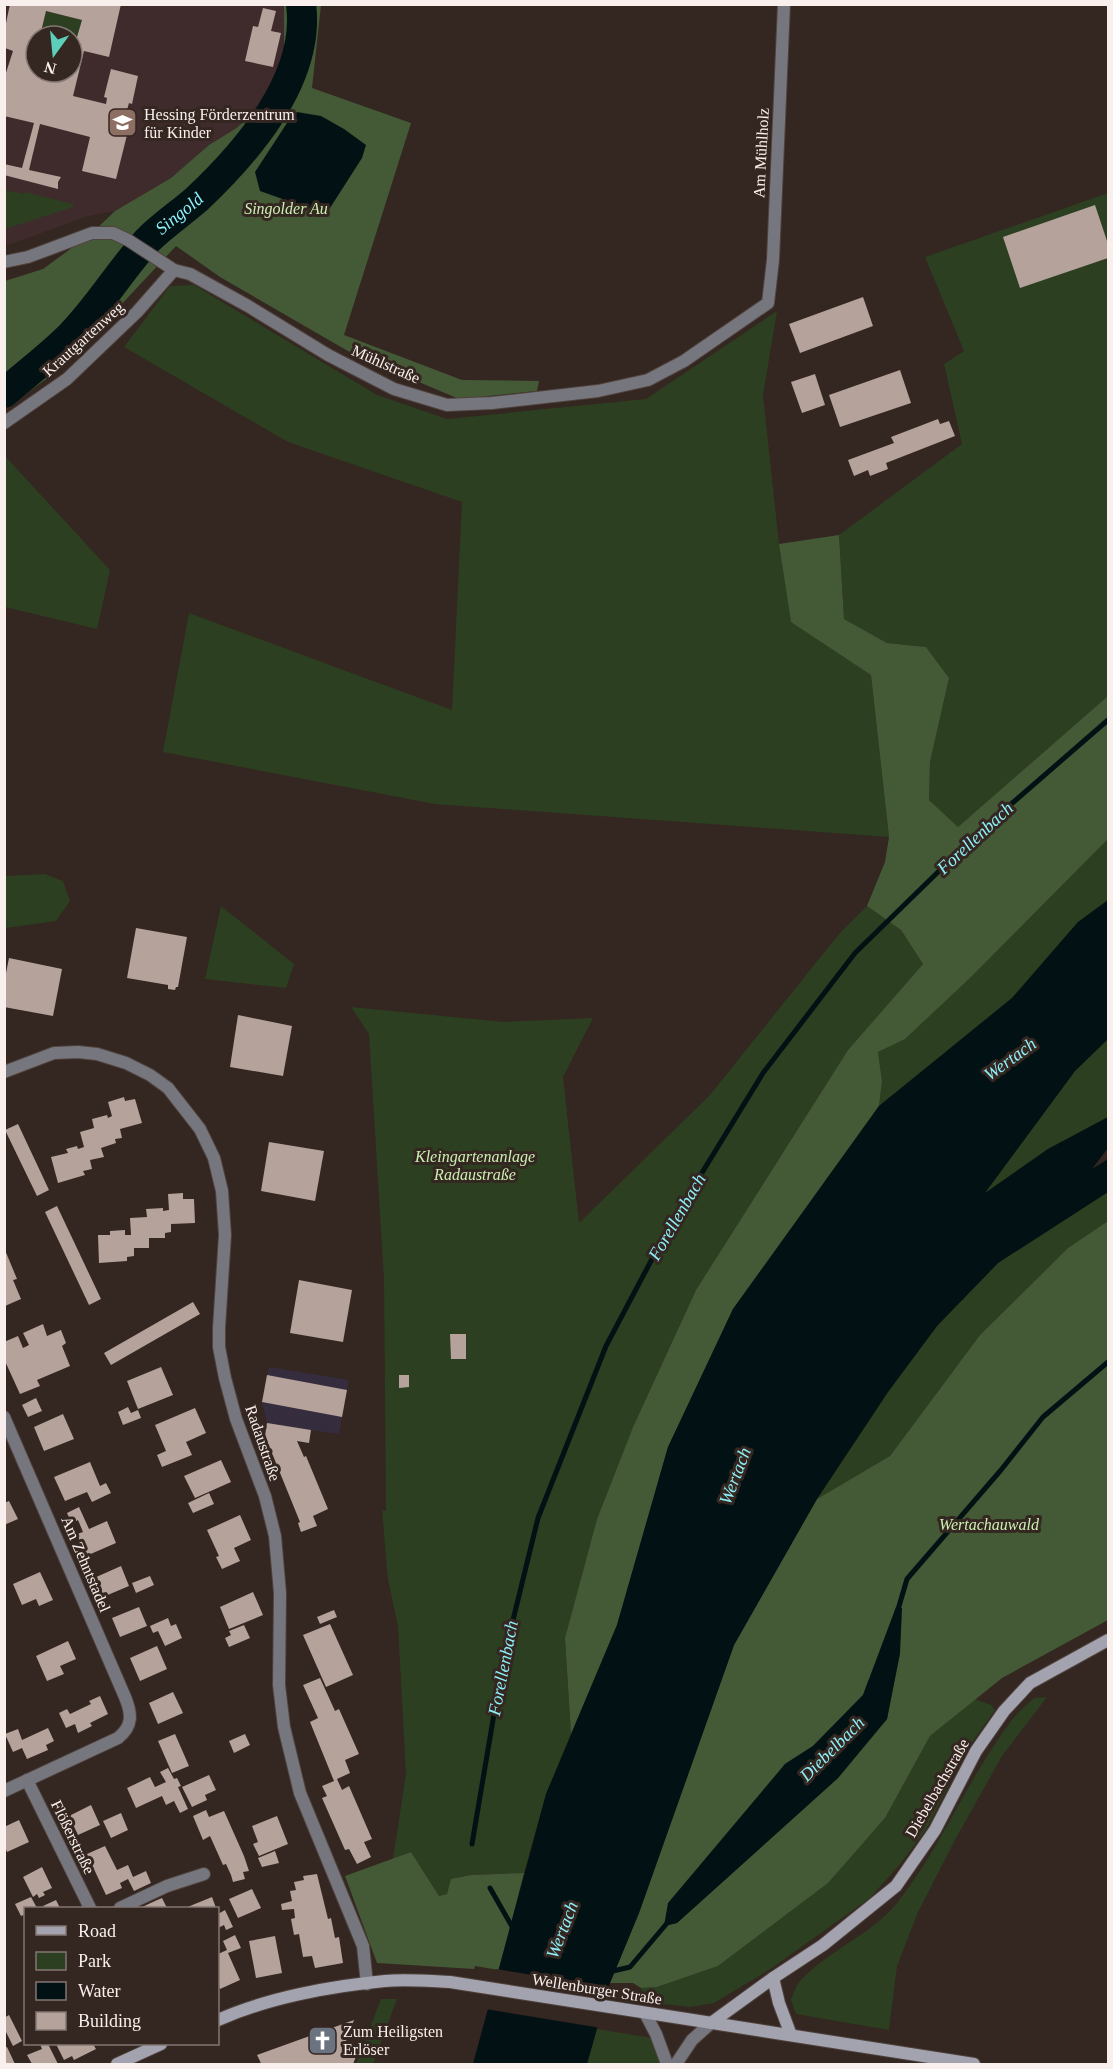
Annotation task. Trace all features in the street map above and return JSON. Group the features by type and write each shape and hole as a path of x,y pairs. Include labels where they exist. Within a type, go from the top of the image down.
{"street":[{"name":"Am Mühlholz","path":"768,303 773,260 784,4"},
{"name":"Mühlstraße","path":"4,262 28,257 92,233 113,233 174,270 190,274 328,355 394,389 447,405 492,403 598,391 648,380 684,361 768,303"},
{"name":"Krautgartenweg","path":"4,423 67,379 137,312 174,270"},
{"name":"Radaustraße","path":"4,1072 54,1053 97,1054 126,1063 150,1075 168,1088 200,1128 214,1158 222,1191 225,1235 219,1347 237,1419 265,1496 275,1536 279,1593 279,1685 284,1727 300,1793 363,1946 367,1984"},
{"name":"Am Zehntstadel","path":"4,1417 130,1710 130,1725 118,1738 27,1780"},
{"name":"Diebelbachstraße","path":"711,2023 773,1978 824,1945 896,1886 935,1830 976,1751 1004,1711 1030,1683 1108,1640"},
{"path":"4,1791 27,1780"},
{"name":"Flößerstraße","path":"27,1780 90,1907"},
{"path":"122,1907 167,1886 204,1874"},
{"path":"773,1978 779,2003 791,2035"},
{"name":"Wellenburger Straße","path":"219,2020 257,2005 292,1996 386,1981 440,1982 974,2064"},
{"path":"645,2013 667,2064"},
{"path":"676,2064 692,2040 711,2023"},
{"path":"117,2064 155,2045"}],"shaded area":[{"name":"Hessing Förderzentrum für Kinder","path":"5,5 284,5 284,57 264,98 250,117 209,145 171,178 115,211 88,216 5,245"},
{"path":"269,1367 349,1380 339,1434 311,1430 309,1443 265,1436 267,1423 262,1402"}],"green space":[{"name":"Singolder Au","path":"284,5 321,5 312,88 411,123 344,335 462,380 539,381 537,391 459,399 353,354 220,277 176,246 64,366 5,409 5,281 43,269 92,233 115,211 171,178 209,145 250,117 264,98 284,57"},
{"path":"46,11 82,20 81,24 43,24"},
{"path":"5,190 24,194 25,192 73,204 73,207 5,229"},
{"path":"1108,193 1108,696 958,827 929,800 930,762 949,678 926,647 887,643 844,619 839,535 962,444 944,364 964,351 925,257"},
{"path":"194,285 377,395 447,419 646,399 777,311 763,395 779,544 791,621 871,675 889,837 435,804 163,752 189,613 452,710 462,502 288,442 124,347 170,286"},
{"path":"5,456 110,570 97,629 5,607"},
{"path":"839,535 844,619 887,643 926,647 949,678 930,762 929,800 958,827 1108,696 1108,839 969,979 905,1039 878,1052 882,1081 879,1106 733,1309 668,1447 617,1625 571,1734 565,1638 597,1519 633,1427 696,1290 848,1050 923,964 901,930 867,906 885,862 889,837 871,675 791,622 779,544"},
{"path":"1108,839 1108,900 1078,922 1012,998 879,1106 882,1081 878,1052 905,1039 969,979"},
{"path":"45,874 63,881 70,901 56,921 6,928 5,876"},
{"path":"221,906 294,964 286,988 205,979"},
{"name":"Kleingartenanlage Radaustraße","path":"867,906 901,930 923,964 848,1050 696,1290 633,1427 597,1519 565,1638 571,1734 546,1794 524,1873 471,1875 447,1894 439,1896 411,1852 393,1859 406,1774 398,1626 388,1580 382,1510 386,1511 384,1279 369,1034 351,1007 504,1022 593,1018 563,1077 579,1223 710,1095 839,934"},
{"path":"1108,1039 1108,1117 1048,1149 983,1195 1075,1071"},
{"path":"1108,1192 1108,1221 1068,1248 980,1335 890,1456 817,1499 888,1392 937,1326 998,1263"},
{"name":"Wertachauwald","path":"1108,1221 1108,1620 1002,1678 930,1736 885,1818 828,1883 718,1966 657,1987 641,1988 633,1983 610,1983 639,1913 734,1645 817,1499 890,1456 980,1335 1068,1248","holes":["900,1653 887,1719 838,1778 677,1923 665,1926 785,1764 813,1746 863,1695 868,1681"]},
{"path":"1047,1697 1002,1756 918,1912 897,1966 889,2030 796,2014 791,2000 799,1982 824,1960 863,1934 897,1903 928,1859 981,1765 1011,1721 1034,1698"},
{"path":"975,1699 991,1705 995,1710 968,1748 927,1828 901,1863 870,1898 769,1970 714,2003 690,2007 644,2002 641,1988 657,1987 718,1966 827,1883 885,1818 930,1736"},
{"path":"411,1852 439,1896 447,1894 451,1879 471,1875 524,1873 499,1970 475,1966 474,1969 377,1963 345,1876"},
{"path":"381,1999 397,1999 373,2064 356,2064"},
{"path":"597,2029 652,2038 661,2064 587,2064"}],"water":[{"path":"297,112 321,116 366,145 362,158 330,208 308,208 260,191 255,172 287,123"},
{"name":"Wertach","path":"1108,900 1108,1039 1075,1071 985,1193 1048,1149 1108,1117 1108,1148 1092,1169 1108,1159 1108,1192 998,1263 937,1326 888,1392 817,1499 734,1645 639,1913 610,1983 587,2064 473,2064 546,1794 617,1625 668,1447 733,1309 879,1106 1012,998 1078,922"},
{"path":"896,1607 902,1608 900,1653 887,1719 838,1778 677,1923 664,1926 668,1903 785,1764 813,1746 863,1695"}],"pier":[{"path":"496,1969 611,1988 601,2028 485,2009"}],"building":[{"path":"10,4 121,4 109,57 84,51 82,20 46,11 43,24 24,24 24,84 76,84 73,96 106,104 107,98 104,97 111,69 138,76 132,104 129,103 127,110 133,111 116,179 82,171 90,137 40,124 29,170 61,177 58,189 4,175 4,164 22,168 34,123 4,116 4,79 13,51 5,48 5,28"},
{"path":"263,8 276,11 271,31 281,33 273,67 245,61 253,26 258,27"},
{"path":"1095,205 1108,244 1108,258 1020,288 1003,237"},
{"path":"863,297 873,326 800,353 789,324"},
{"path":"900,370 911,403 840,427 829,395"},
{"path":"815,374 825,405 802,413 791,382"},
{"path":"938,419 940,424 949,421 955,436 886,463 888,469 870,476 868,470 854,476 848,460 894,443 891,437"},
{"path":"136,928 187,937 178,987 175,990 168,989 168,985 127,978"},
{"path":"9,958 62,969 53,1016 4,1007 4,983"},
{"path":"238,1015 292,1026 283,1076 230,1067"},
{"path":"124,1097 125,1101 135,1099 142,1123 120,1129 122,1138 115,1139 116,1143 101,1148 104,1157 90,1160 92,1169 83,1171 85,1175 58,1183 51,1157 68,1153 66,1149 84,1147 80,1132 94,1128 92,1119 112,1116 108,1102"},
{"path":"18,1124 49,1190 37,1196 5,1130"},
{"path":"269,1142 324,1151 315,1201 261,1191"},
{"path":"183,1193 183,1199 194,1199 195,1223 171,1224 171,1232 165,1233 165,1238 149,1238 149,1248 134,1248 134,1256 127,1257 127,1261 99,1263 98,1235 110,1235 110,1231 125,1230 125,1235 131,1235 130,1218 147,1217 146,1209 169,1210 168,1194"},
{"path":"57,1206 101,1299 89,1305 45,1212"},
{"path":"5,1250 17,1279 13,1280 21,1299 5,1306"},
{"path":"299,1280 352,1290 343,1342 290,1333"},
{"path":"193,1302 200,1314 111,1365 104,1353"},
{"path":"43,1324 47,1336 61,1330 66,1343 62,1346 70,1366 37,1380 40,1386 20,1394 4,1359 4,1342 18,1336 23,1348 29,1345 23,1333"},
{"path":"450,1334 466,1334 466,1359 451,1359"},
{"path":"161,1367 173,1395 138,1409 127,1381"},
{"path":"267,1375 347,1390 342,1417 262,1402"},
{"path":"399,1375 409,1375 409,1387 399,1388"},
{"path":"36,1398 42,1411 28,1417 22,1405"},
{"path":"128,1407 131,1413 138,1410 141,1418 123,1425 118,1412"},
{"path":"195,1408 206,1433 186,1442 192,1455 162,1467 157,1455 166,1451 155,1425"},
{"path":"63,1414 74,1439 44,1451 34,1427"},
{"path":"267,1423 311,1430 309,1443 297,1441 304,1457 306,1456 328,1509 313,1516 317,1526 301,1532 298,1523 300,1522 265,1436"},
{"path":"221,1460 231,1482 195,1498 184,1476"},
{"path":"90,1462 100,1486 106,1483 111,1493 92,1502 87,1492 65,1501 54,1477"},
{"path":"209,1493 214,1504 193,1513 188,1503"},
{"path":"9,1501 18,1519 4,1525 4,1503"},
{"path":"79,1507 89,1529 107,1521 116,1543 86,1556 77,1534 83,1532 78,1520 72,1524 67,1513"},
{"path":"240,1515 251,1540 234,1548 240,1561 222,1569 216,1557 219,1556 207,1530"},
{"path":"121,1566 129,1586 103,1597 94,1578"},
{"path":"40,1572 53,1600 39,1606 36,1599 22,1605 13,1584"},
{"path":"150,1576 154,1585 136,1593 132,1583"},
{"path":"253,1592 263,1615 229,1629 220,1607"},
{"path":"139,1607 147,1626 120,1637 112,1618"},
{"path":"334,1610 337,1617 320,1624 317,1617"},
{"path":"168,1618 171,1626 176,1624 182,1638 165,1646 158,1631 153,1633 150,1626"},
{"path":"330,1624 353,1675 326,1687 303,1635"},
{"path":"244,1625 250,1638 229,1647 225,1638 231,1635 229,1631"},
{"path":"68,1641 76,1659 60,1666 64,1674 47,1681 36,1656"},
{"path":"157,1646 167,1669 140,1681 130,1658"},
{"path":"320,1678 335,1711 339,1709 359,1754 345,1760 350,1773 337,1779 342,1790 349,1786 372,1839 364,1842 371,1857 357,1864 349,1849 345,1850 322,1798 327,1796 322,1786 334,1781 310,1722 318,1718 303,1685"},
{"path":"173,1692 183,1713 158,1724 149,1703"},
{"path":"100,1696 108,1714 90,1723 92,1726 78,1733 75,1724 66,1728 59,1713 67,1709 70,1714 91,1704 89,1701"},
{"path":"48,1728 54,1741 46,1745 48,1750 27,1759 22,1748 13,1752 5,1734 18,1729 22,1740"},
{"path":"175,1734 189,1766 172,1773 158,1741"},
{"path":"245,1734 250,1745 234,1753 229,1741"},
{"path":"168,1768 181,1786 178,1787 188,1809 180,1813 174,1801 166,1805 162,1796 136,1808 127,1788 150,1777 155,1787 166,1782 160,1772"},
{"path":"209,1775 216,1790 205,1795 207,1800 192,1807 182,1787"},
{"path":"91,1805 100,1825 78,1835 69,1816"},
{"path":"206,1810 209,1817 224,1811 249,1871 243,1872 245,1879 233,1882 210,1836 203,1840 193,1816"},
{"path":"121,1813 128,1830 111,1838 103,1821"},
{"path":"277,1816 288,1844 259,1856 253,1844 258,1842 252,1826"},
{"path":"19,1820 29,1842 7,1852 4,1845 4,1827"},
{"path":"105,1846 117,1870 128,1865 133,1877 146,1871 151,1883 134,1891 128,1879 120,1883 122,1888 106,1895 87,1854"},
{"path":"275,1851 279,1863 262,1867 258,1858"},
{"path":"42,1867 52,1888 43,1892 45,1895 39,1898 37,1894 33,1897 23,1877"},
{"path":"317,1874 328,1919 331,1918 335,1938 339,1937 343,1963 315,1968 312,1956 303,1957 299,1934 294,1935 291,1919 295,1918 294,1909 282,1910 281,1904 292,1901 290,1891 296,1890 294,1882 304,1880 303,1876"},
{"path":"252,1889 261,1908 238,1918 229,1899"},
{"path":"31,1897 36,1907 24,1907 24,1915 21,1916 15,1904"},
{"path":"212,1897 216,1907 187,1907"},
{"path":"162,1898 166,1907 142,1907"},
{"path":"56,1900 60,1907 44,1907"},
{"path":"225,1910 233,1927 226,1930 224,1925 219,1928 219,1913"},
{"path":"235,1935 241,1948 228,1953 240,1980 220,1989 219,1954 227,1950 223,1941"},
{"path":"275,1936 282,1973 256,1978 249,1941"},
{"path":"9,2015 22,2041 13,2046 4,2028 4,2018"},
{"name":"Zum Heiligsten Erlöser","path":"354,2020 343,2049 357,2054 353,2064 261,2064 257,2055"},
{"path":"40,2045 48,2045 58,2064 32,2064 27,2055 42,2049"},
{"path":"56,2045 94,2045 96,2049 74,2060 72,2056 64,2060"},
{"path":"7,2047 15,2064 4,2064 4,2048"}],"waterway":[{"name":"Singold","path":"4,393 70,336 148,240 197,199 255,136 272,112 286,86 296,59 301,32 301,4"},
{"name":"Forellenbach","path":"472,1844 503,1661 538,1518 606,1346 670,1225 763,1073 855,953 979,832 1108,720"},
{"name":"Diebelbach","path":"897,1613 907,1579 1001,1470 1043,1417 1108,1362"},
{"name":"Forellenbach","path":"490,1888 514,1930"},
{"name":"Diebelbach","path":"609,1972 630,1967 668,1922"}],"place":[{"name":"Hessing Förderzentrum für Kinder","path":"123,123"},
{"name":"Zum Heiligsten Erlöser","path":"322,2040"}]}
